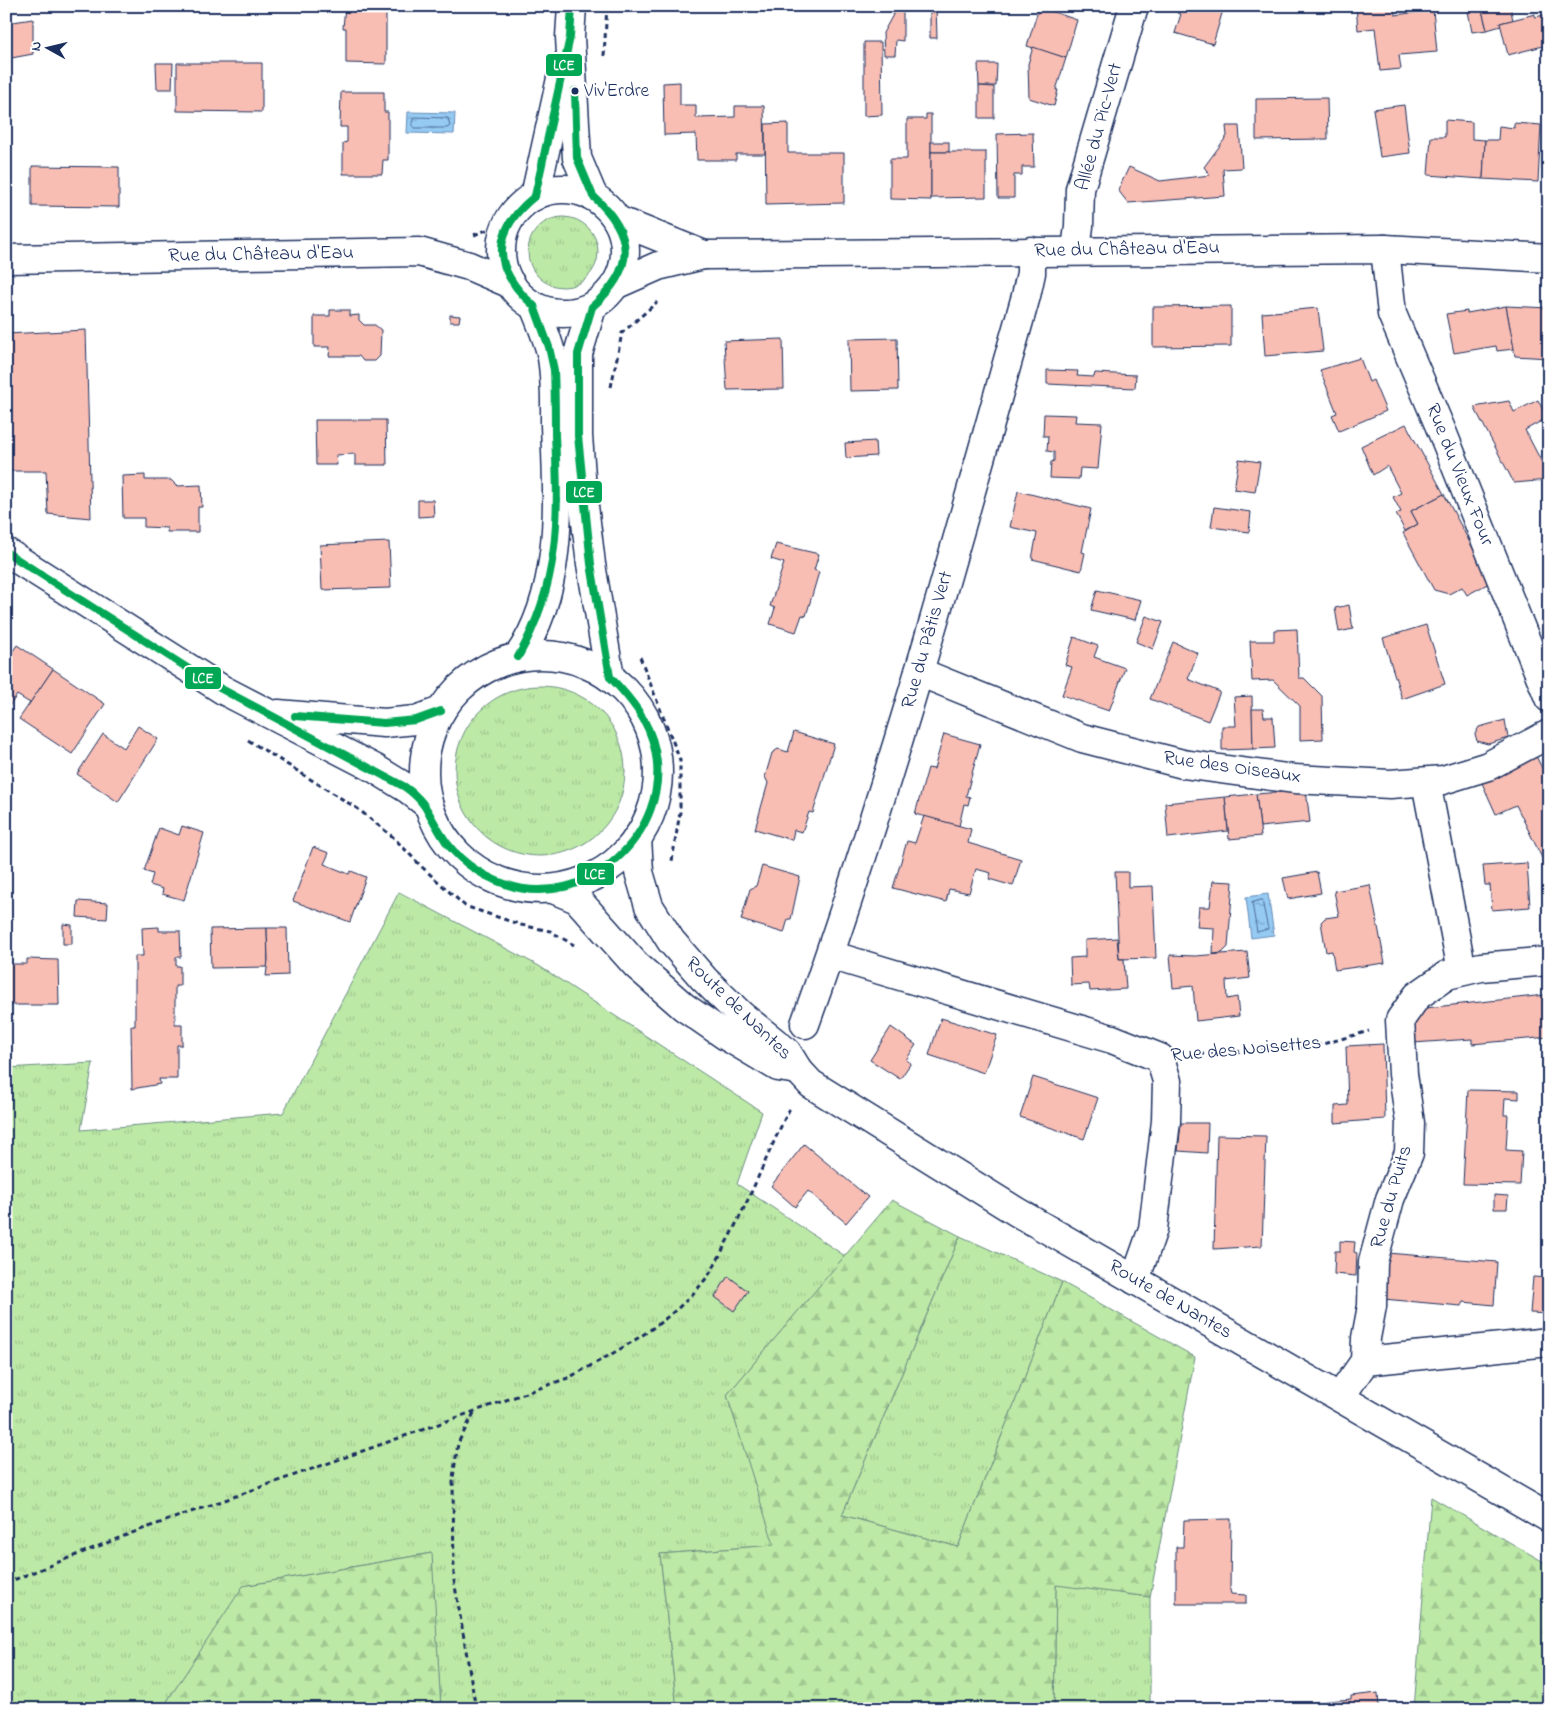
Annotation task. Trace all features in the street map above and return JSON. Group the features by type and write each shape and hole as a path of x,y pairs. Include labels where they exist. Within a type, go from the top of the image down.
{"street":[{"path":"572,6 570,36 577,158 592,196"},
{"name":"Allée du Pic-Vert","path":"1076,250 1080,190 1134,6"},
{"path":"535,196 570,36"},
{"path":"563,188 579,190 592,196 608,208 617,220 623,235 626,252 617,284 606,297 592,307 578,312 563,314 534,306 521,297 504,271 501,256 506,227 522,204 548,190 563,188"},
{"name":"Rue du Château d'Eau","path":"617,220 704,255"},
{"name":"Rue du Château d'Eau","path":"617,284 658,266 704,255 1076,250 1385,249 1549,258"},
{"name":"Rue du Vieux Four","path":"1385,249 1392,314 1447,444 1549,698"},
{"name":"Rue du Pâtis Vert","path":"805,1024 830,955 919,672 1026,296 1031,273 1031,251"},
{"name":"Rue du Château d'Eau","path":"6,259 419,252 469,266 511,284"},
{"path":"518,657 529,642 542,611 554,560 556,437 553,379 551,354 534,306"},
{"path":"592,307 578,354 577,402 582,489 591,564 610,677"},
{"path":"8,557 223,690 374,768 428,804"},
{"path":"550,655 582,662 610,677 632,698 647,724 656,752 658,782 651,812 637,838 615,864 586,881 553,889 520,888 489,878 462,860 441,834 428,804 423,772 428,740 440,711 462,686 488,667 518,657 550,655"},
{"name":"Rue des Oiseaux","path":"919,672 1082,738 1183,764 1294,778 1390,784 1443,780 1488,766 1549,734"},
{"path":"268,714 384,723 416,720 440,711"},
{"path":"1426,782 1462,972"},
{"name":"Route de Nantes","path":"637,838 639,872 649,906 671,941 704,979 742,1016 787,1052 805,1077"},
{"name":"Route de Nantes","path":"553,889 577,899 636,965 684,1007 726,1036 778,1067 805,1077 1017,1212 1549,1518"},
{"name":"Rue des Noisettes","path":"830,955 1112,1039 1160,1058 1167,1082 1166,1121 1153,1229 1135,1280"},
{"path":"1400,1020 1417,996 1447,975 1481,967 1549,961"},
{"name":"Rue du Puits","path":"1365,1361 1366,1338 1372,1306 1373,1262 1390,1200 1409,1152 1410,1123 1402,1065 1400,1020"},
{"path":"1340,1397 1365,1361 1549,1342"}],"path":[{"path":"611,390 622,333 661,297 658,266"},
{"path":"638,651 680,760 680,812 670,868"},
{"name":"Rue des Noisettes","path":"1160,1058 1316,1046 1400,1020"},
{"path":"6,1583 129,1534 568,1378 645,1333 681,1304 710,1273 744,1210 805,1077"},
{"path":"475,1412 458,1443 453,1488 454,1580 476,1709"}],"green space":[{"path":"563,217 582,223 592,233 598,252 592,271 582,281 563,287 544,281 534,271 528,252 534,233 544,223"},
{"path":"532,686 548,686 573,692 594,705 606,717 619,738 625,771 619,804 606,825 594,837 573,850 548,856 532,856 507,850 486,837 474,825 461,804 455,779 455,763 461,738 474,717 486,705 507,692"},
{"path":"399,892 539,966 762,1112 737,1184 845,1256 727,1395 775,1545 660,1554 677,1709 441,1709 431,1553 244,1586 162,1709 10,1709 6,1704 6,1068 93,1063 81,1130 283,1113"},
{"path":"892,1200 960,1236 842,1515 958,1547 1062,1282 1195,1357 1150,1597 1056,1585 1054,1709 677,1709 660,1554 774,1545 727,1395"},
{"path":"960,1236 1062,1282 958,1547 842,1515"},
{"path":"1431,1497 1549,1565 1549,1709 1414,1709"},
{"path":"432,1553 441,1709 162,1709 243,1586"},
{"path":"1056,1584 1150,1597 1150,1709 1054,1709"}],"water":[{"path":"408,112 455,113 454,134 407,133"},
{"path":"1268,894 1274,935 1251,938 1246,897"}],"building":[{"path":"60,6 141,6 141,7 60,8"},
{"path":"345,6 390,6 390,10 386,10 386,64 346,63 346,28 343,28"},
{"path":"930,6 936,6 937,38 930,38"},
{"path":"1179,6 1218,6 1218,8 1223,10 1213,44 1175,33 1181,14 1177,13"},
{"path":"1356,6 1394,6 1395,15 1433,10 1437,52 1399,55 1401,69 1380,71 1375,28 1358,30"},
{"path":"1467,6 1481,6 1487,30 1472,32"},
{"path":"1481,6 1510,6 1513,20 1500,23 1501,26 1487,30"},
{"path":"1039,7 1077,20 1066,58 1027,46"},
{"path":"895,11 903,11 903,41 896,40 895,55 884,55 883,33"},
{"path":"1535,14 1535,17 1549,14 1549,50 1544,51 1543,46 1508,55 1500,23"},
{"path":"33,19 33,54 6,59 6,23"},
{"path":"864,42 881,42 882,115 864,116"},
{"path":"1033,47 1066,58 1056,90 1058,90 1054,106 1029,98 1028,64"},
{"path":"156,63 173,63 172,89 157,89"},
{"path":"177,63 262,63 262,112 177,111"},
{"path":"978,64 997,64 996,86 979,86"},
{"path":"680,82 680,105 696,105 696,118 735,117 735,106 764,106 765,154 736,154 736,160 697,160 696,134 664,135 663,83"},
{"path":"979,86 994,87 994,118 979,118"},
{"path":"341,92 384,92 384,112 388,112 388,160 383,160 382,174 343,174 343,143 347,142 347,127 340,127"},
{"path":"1327,98 1328,139 1256,140 1256,99"},
{"path":"1404,105 1410,153 1380,157 1373,109"},
{"path":"926,114 931,114 931,200 890,199 890,159 907,159 907,119 926,119"},
{"path":"1445,120 1472,122 1472,139 1485,140 1483,179 1428,175 1431,137 1445,137"},
{"path":"788,123 788,153 844,153 844,203 766,205 765,124"},
{"path":"1514,123 1541,125 1538,182 1483,179 1485,140 1498,140 1499,126 1514,128"},
{"path":"1226,126 1239,126 1242,168 1223,169 1225,196 1128,203 1118,190 1129,167 1160,181 1210,175 1204,167 1227,136"},
{"path":"1033,133 1034,167 1022,167 1022,175 1014,175 1014,198 998,198 997,134"},
{"path":"931,142 949,142 949,152 931,152"},
{"path":"931,152 986,152 986,197 931,198"},
{"path":"32,166 119,167 119,207 32,206"},
{"path":"1231,306 1231,346 1153,347 1153,307"},
{"path":"1506,306 1549,308 1549,358 1515,356"},
{"path":"1506,306 1514,349 1497,351 1496,346 1454,353 1446,314 1467,311 1467,313"},
{"path":"1318,308 1323,351 1265,356 1262,313"},
{"path":"330,310 349,310 349,316 359,315 359,320 364,325 375,325 381,330 380,356 375,361 363,361 359,356 329,356 330,347 314,347 314,316 330,316"},
{"path":"450,315 460,316 459,322 450,322"},
{"path":"86,330 91,518 48,514 46,471 6,471 6,334"},
{"path":"897,338 898,390 850,391 849,339"},
{"path":"783,339 784,389 727,390 724,341"},
{"path":"1360,358 1369,382 1373,380 1386,411 1339,431 1332,415 1337,413 1320,370"},
{"path":"1047,370 1078,371 1077,376 1094,377 1095,373 1136,375 1135,388 1047,384"},
{"path":"1538,400 1547,418 1525,430 1549,476 1549,480 1514,483 1474,407 1509,401 1514,412"},
{"path":"1044,414 1076,415 1075,422 1102,423 1098,469 1080,468 1079,479 1050,478 1054,452 1047,451 1048,436 1043,436"},
{"path":"315,420 386,420 387,465 355,465 355,454 336,455 337,465 316,465"},
{"path":"1406,424 1444,494 1411,511 1418,524 1405,531 1396,514 1401,512 1393,497 1401,493 1387,466 1373,475 1361,446"},
{"path":"875,441 876,456 846,458 845,443"},
{"path":"1239,459 1260,462 1255,492 1234,489"},
{"path":"145,475 145,480 171,480 177,486 201,485 202,507 198,507 198,532 167,532 167,528 144,527 144,518 123,518 122,476"},
{"path":"1018,491 1091,509 1082,552 1085,553 1081,571 1032,559 1037,533 1010,527"},
{"path":"1444,494 1491,582 1467,595 1462,587 1449,594 1434,590 1403,533 1418,524 1411,511"},
{"path":"418,500 433,500 434,516 418,517"},
{"path":"1214,507 1251,512 1249,532 1211,527"},
{"path":"389,542 391,588 322,590 320,545"},
{"path":"776,544 819,554 814,570 819,572 806,616 802,615 796,632 770,624 775,608 770,606 784,563 771,559"},
{"path":"1097,590 1141,600 1135,620 1091,610"},
{"path":"1349,605 1353,629 1339,632 1335,608"},
{"path":"1146,616 1163,622 1153,649 1136,642"},
{"path":"1426,625 1445,684 1402,699 1383,638"},
{"path":"1297,629 1299,678 1304,678 1322,696 1323,739 1300,740 1300,706 1273,680 1252,681 1250,641 1274,641 1274,630"},
{"path":"1074,637 1098,646 1094,657 1125,668 1109,711 1062,695 1072,667 1065,665"},
{"path":"1173,642 1198,653 1188,679 1220,692 1208,721 1150,699"},
{"path":"17,645 53,669 30,703 17,695 6,711 6,661"},
{"path":"53,669 105,704 72,754 19,719"},
{"path":"1252,696 1253,749 1222,750 1222,726 1236,726 1234,697"},
{"path":"1252,709 1263,709 1264,717 1273,717 1275,748 1253,749"},
{"path":"1505,720 1508,738 1488,744 1477,741 1475,734 1479,727"},
{"path":"138,726 158,739 118,802 77,774 103,734 124,748"},
{"path":"794,732 834,744 813,813 809,812 802,832 794,830 792,840 755,829 768,783 765,777 772,753 778,749 788,752"},
{"path":"944,734 980,744 966,796 970,797 968,805 964,804 959,826 915,814 928,768 934,769"},
{"path":"1536,756 1549,782 1549,855 1542,858 1516,805 1496,814 1482,783"},
{"path":"1306,790 1310,822 1260,827 1256,794"},
{"path":"1256,794 1261,836 1229,839 1225,797"},
{"path":"1225,797 1228,831 1168,838 1165,803"},
{"path":"924,816 971,829 968,843 1021,859 1013,886 989,879 991,873 976,869 969,893 949,889 946,902 893,888 907,841 915,843"},
{"path":"182,826 204,833 184,900 162,894 163,889 150,885 153,874 144,871 159,828 179,835"},
{"path":"313,847 329,853 324,864 349,874 351,871 366,877 350,922 293,901"},
{"path":"1527,863 1530,907 1492,910 1490,885 1485,885 1483,866"},
{"path":"762,866 800,877 791,919 788,919 784,933 741,920 750,889 756,886"},
{"path":"1115,872 1128,872 1128,887 1153,886 1156,958 1119,959"},
{"path":"1317,872 1321,893 1288,899 1283,878"},
{"path":"1213,881 1233,882 1228,947 1222,953 1213,954 1214,928 1197,927 1199,907 1210,907"},
{"path":"1370,885 1385,963 1335,970 1332,951 1326,952 1321,922 1325,918 1339,916 1334,891"},
{"path":"78,901 108,903 107,919 77,917"},
{"path":"63,924 72,925 72,944 63,944"},
{"path":"159,927 159,931 180,931 181,957 176,957 176,966 180,966 180,986 175,986 175,1024 182,1024 182,1045 177,1045 177,1079 159,1079 160,1084 132,1089 131,1026 135,1026 135,956 143,956 142,928"},
{"path":"267,928 268,967 211,968 210,929"},
{"path":"267,928 287,928 288,975 266,976 268,960"},
{"path":"1117,938 1119,959 1124,959 1126,989 1090,991 1089,984 1071,985 1070,958 1085,957 1085,940"},
{"path":"1247,952 1250,978 1226,981 1227,999 1237,997 1239,1016 1196,1021 1193,986 1173,988 1170,955 1195,956"},
{"path":"27,959 58,960 59,1005 6,1005 6,964 27,964"},
{"path":"1545,995 1549,1037 1472,1044 1472,1039 1413,1043 1412,1013 1425,1008"},
{"path":"941,1018 997,1035 984,1073 929,1055"},
{"path":"891,1027 916,1045 906,1060 911,1063 900,1079 870,1060"},
{"path":"1383,1044 1385,1119 1335,1123 1335,1106 1348,1105 1346,1046"},
{"path":"1033,1077 1098,1098 1084,1139 1020,1117"},
{"path":"1468,1090 1519,1091 1519,1099 1505,1098 1504,1115 1508,1115 1506,1150 1522,1151 1520,1185 1463,1184"},
{"path":"1181,1123 1208,1123 1207,1153 1178,1151"},
{"path":"1217,1135 1266,1136 1262,1246 1214,1249"},
{"path":"804,1144 868,1197 846,1223 808,1191 795,1207 771,1186"},
{"path":"1494,1195 1508,1196 1507,1209 1494,1209"},
{"path":"1340,1241 1355,1242 1354,1252 1357,1253 1356,1276 1334,1274 1335,1251 1340,1251"},
{"path":"1387,1253 1497,1262 1494,1305 1463,1302 1461,1306 1383,1299"},
{"path":"728,1276 748,1291 734,1311 715,1297"},
{"path":"1533,1277 1549,1278 1549,1314 1530,1313"},
{"path":"1231,1519 1230,1590 1231,1594 1246,1595 1246,1604 1176,1604 1176,1547 1183,1547 1184,1520"},
{"path":"1378,1693 1379,1709 1294,1709 1294,1704 1351,1699 1351,1696"}],"transit line":[{"name":"LCE","path":"535,196 570,37 572,6"},
{"name":"LCE","path":"575,91 577,158 593,196"},
{"name":"LCE","path":"534,306 520,292 510,278 504,264 502,251 504,237 510,223 535,196"},
{"name":"LCE","path":"592,307 606,293 616,279 623,265 625,252 623,238 617,224 607,210 593,196"},
{"name":"LCE","path":"518,657 532,630 542,603 554,549 556,522 554,370 549,347 534,306"},
{"name":"LCE","path":"592,307 578,354 578,436 591,564 610,677"},
{"name":"LCE","path":"6,552 214,685 405,787 426,808 453,851 477,871 505,884 535,890 565,887 592,876 617,859 637,836 650,810 657,780 655,750 648,729 638,710 610,677"},
{"name":"LCE","path":"295,716 384,723 416,720 441,711"}],"place":[{"name":"Viv'Erdre","path":"575,91"}]}
